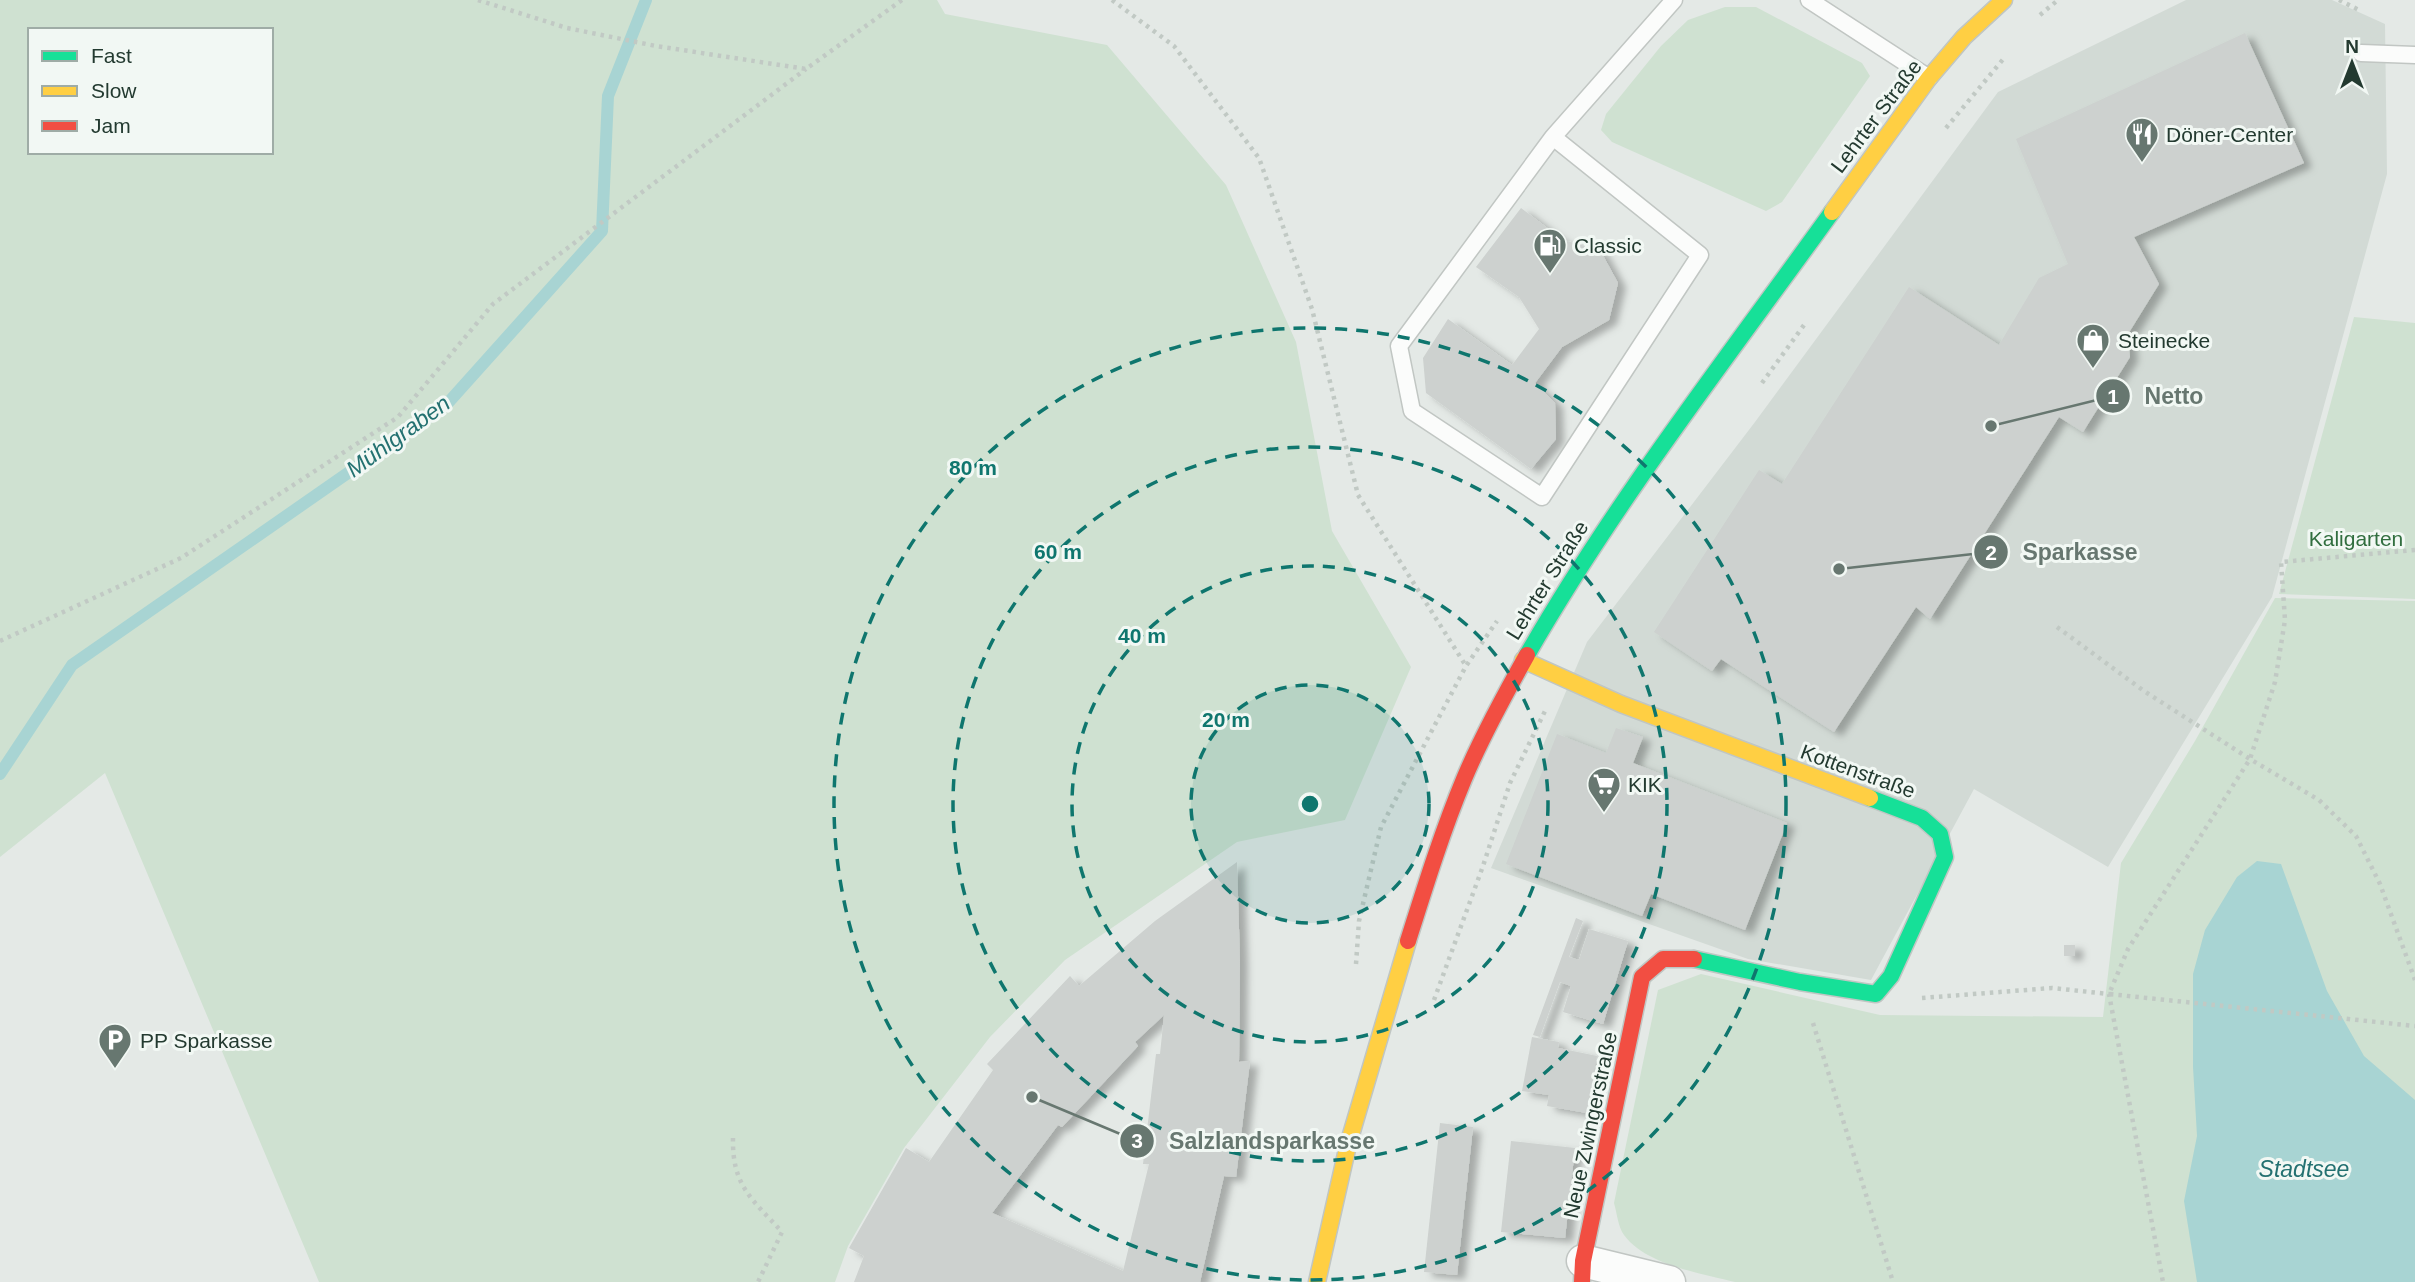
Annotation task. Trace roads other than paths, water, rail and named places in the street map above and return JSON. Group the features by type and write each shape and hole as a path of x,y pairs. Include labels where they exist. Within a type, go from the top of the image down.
{"main road":[{"name":"Lehrter Straße","path":"1317,1282 1348,1145 1429,874 1477,750 1523,660 1558,600 1627,494 1929,78 1964,37 2004,0"},
{"name":"Kottenstraße","path":"1523,660 1560,679 1621,704 1922,818 1940,834 1945,857 1891,976 1876,994 1800,982 1700,959 1663,959 1642,977"},
{"name":"Neue Zwingerstraße","path":"1583,1271 1642,977"}],"street":[{"path":"1583,1271 1669,1282"}],"lane":[{"path":"1553,137 1700,255 1542,497 1412,411 1399,346 1553,137 1674,0"},
{"path":"1809,0 1929,78"},
{"path":"2361,53 2415,55"}],"water":[{"name":"Stadtsee","path":"2257,861 2281,864 2327,991 2364,1056 2415,1100 2415,1282 2197,1282 2184,1201 2197,1136 2193,1067 2193,974 2205,930 2237,877"}],"waterway":[{"name":"Mühlgraben","path":"0,774 72,665 447,404 602,231 608,96 646,0"}],"place":[{"name":"Döner-Center","path":"2142,164"},
{"name":"Classic","path":"1550,275"},
{"name":"Steinecke","path":"2093,370"},
{"name":"Netto","path":"1991,426"},
{"name":"Sparkasse","path":"1839,569"},
{"name":"KIK","path":"1604,814"},
{"name":"PP Sparkasse","path":"115,1070"},
{"name":"Salzlandsparkasse","path":"1032,1097"}],"park label":[{"name":"Kaligarten","path":"2356,538"}]}
